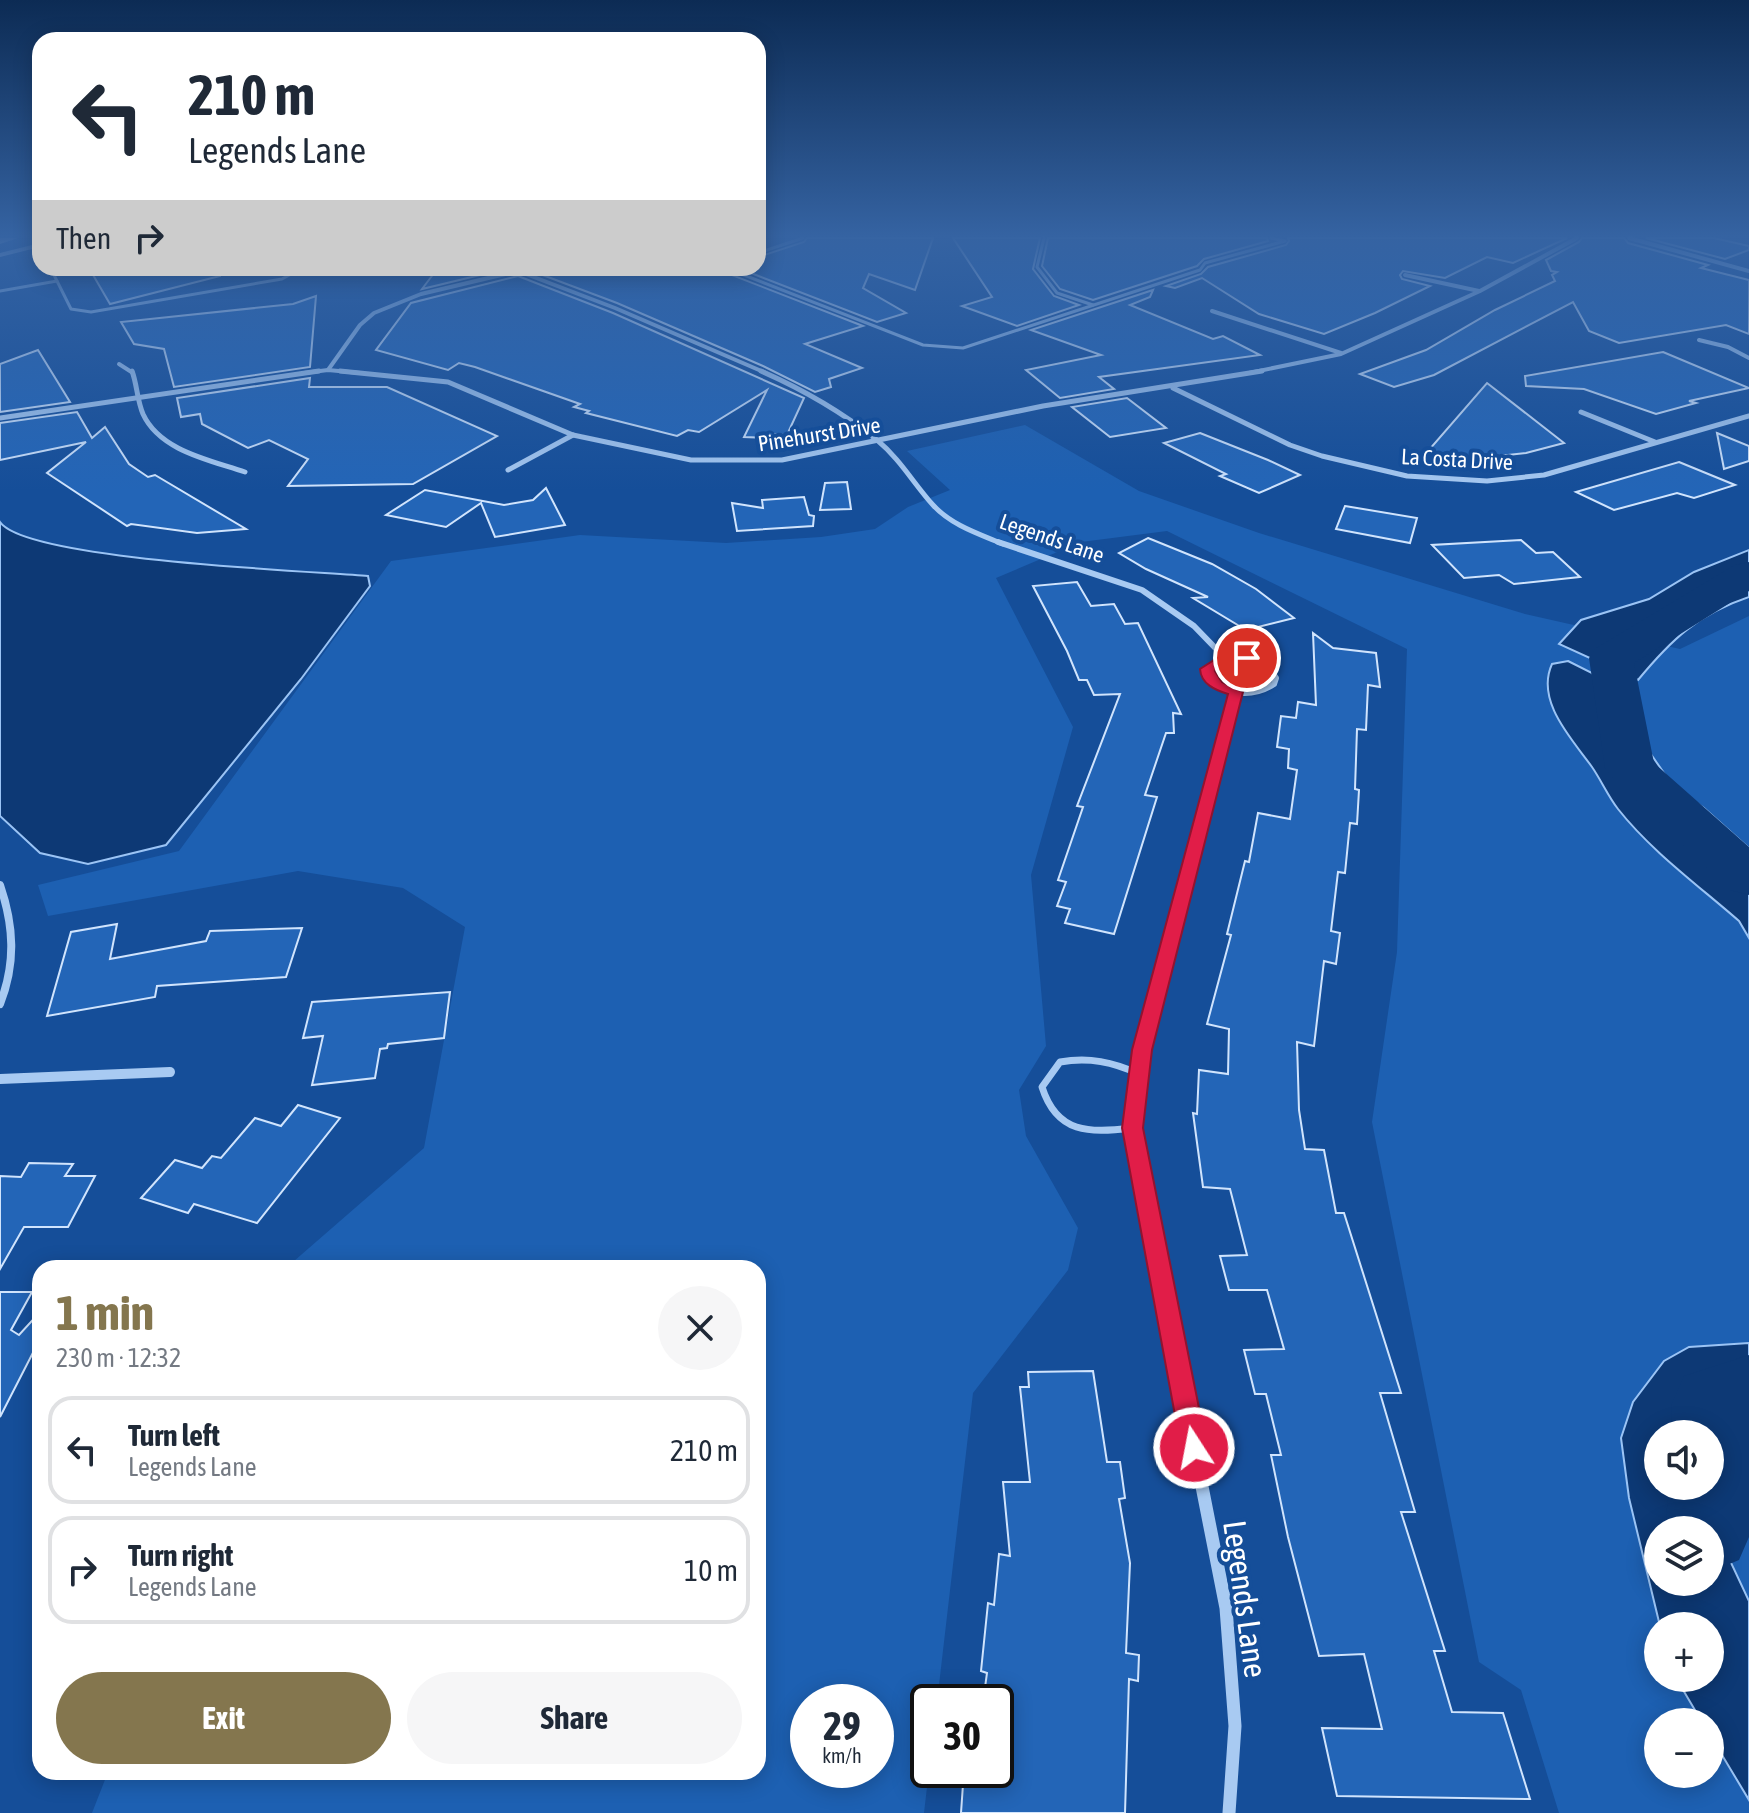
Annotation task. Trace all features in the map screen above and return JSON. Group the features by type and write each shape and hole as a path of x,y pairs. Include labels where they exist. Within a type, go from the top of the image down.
{"street":[{"name":"Legends Lane","path":"328,370 363,323"},
{"name":"Legends Lane","path":"649,323 798,387 878,441 917,481 934,506 961,526 1001,543 1142,590 1194,626 1225,658"},
{"path":"1247,323 1341,354"},
{"name":"Pinehurst Drive","path":"0,418 328,370 448,382 573,435 691,460 782,460 1043,406 1173,388 1288,367 1341,354 1410,323"},
{"path":"1699,340 1728,347 1749,358"},
{"path":"119,364 133,372 134,396 142,418 153,433 180,449 245,472"},
{"name":"La Costa Drive","path":"1173,388 1290,445 1322,456 1407,476 1487,481 1544,475 1749,416"},
{"path":"1581,412 1655,442"},
{"path":"508,470 573,435"},
{"path":"1225,658 1258,661 1267,666 1276,678 1268,689 1236,692 1217,685 1208,674 1211,664 1225,658"},
{"name":"Legends Lane","path":"1229,1813 1235,1726 1226,1608 1132,1128 1142,1050 1236,692"},
{"path":"0,885 11,919 14,947 6,990 0,1004"},
{"path":"0,1079 170,1072"}],"lane":[{"path":"866,323 923,345 941,348 963,348 1040,323"},
{"path":"1132,1128 1103,1131 1075,1128 1059,1121 1046,1105 1042,1087 1060,1062 1079,1058 1112,1061 1139,1074"}],"shaded area":[{"path":"1025,425 1139,491 1259,533 1525,614 1680,649 1749,616 1749,1813 1559,1813 1521,1690 1479,1662 1372,1122 1397,952 1407,649 1167,531 1081,542 996,578 1073,727 1031,875 1046,1046 1019,1090 1026,1136 1078,1228 1068,1270 973,1393 939,1684 910,1684 910,1788 927,1788 924,1813 92,1813 105,1780 766,1780 766,1260 295,1260 424,1148 465,927 403,888 298,871 48,916 38,885 179,851 391,561 580,535 726,543 821,537 875,529 908,507 950,490 907,451"},
{"path":"0,522 21,535 61,546 233,567 368,576 370,586 301,679 166,845 88,864 40,853 0,816"},
{"path":"1749,550 1749,597 1700,620 1662,653 1638,680 1559,644 1581,620 1649,599 1694,572"},
{"path":"1568,661 1592,673 1601,684 1610,710 1632,727 1673,786 1704,808 1749,848 1749,938 1739,921 1660,854 1631,824 1566,732 1552,705 1548,678 1552,664"},
{"path":"1749,1343 1749,1391 1711,1420 1644,1420 1644,1500 1702,1500 1709,1516 1644,1516 1644,1560 1629,1498 1621,1438 1633,1402 1664,1361 1689,1347"},
{"path":"1724,1548 1749,1601 1749,1800 1724,1758 1724,1708 1694,1708 1684,1692 1724,1692 1724,1612 1657,1612 1653,1596 1724,1596"}],"building":[{"path":"121,323 314,323 310,367 174,387 164,349 134,344"},
{"path":"396,323 635,323 804,398 787,435 744,437 767,390 699,432 688,430 677,436 586,413 589,411 574,407 580,404 475,367 459,363 448,370 376,350"},
{"path":"662,323 854,323 863,326 805,344 862,368 829,379 831,387 815,392"},
{"path":"1054,323 1173,323 1213,339 1223,336 1260,355 1099,377 1114,389 1060,398 1026,370 1101,355 1031,330"},
{"path":"1287,323 1352,323 1324,334"},
{"path":"1473,323 1534,323 1434,375 1394,387 1360,374 1426,350"},
{"path":"1584,323 1749,323 1749,334 1726,325 1619,343 1589,331"},
{"path":"38,350 70,402 0,412 0,364"},
{"path":"1663,352 1749,388 1689,401 1696,403 1656,414 1584,389 1526,386 1525,376"},
{"path":"310,378 309,387 387,387 497,436 413,484 288,486 308,459 269,440 248,448 202,424 200,414 181,417 177,398"},
{"path":"1487,383 1564,443 1526,453 1444,462 1428,451"},
{"path":"1127,398 1166,428 1110,437 1072,407"},
{"path":"77,412 92,438 105,427 129,464 148,477 155,475 246,529 197,533 127,526 47,473 86,442 0,460 0,423"},
{"path":"1200,433 1300,475 1259,493 1220,476 1226,474 1164,443"},
{"path":"1717,433 1749,446 1749,461 1724,469"},
{"path":"1679,462 1735,485 1694,498 1677,493 1614,510 1576,492"},
{"path":"847,482 851,509 820,510 825,483"},
{"path":"546,488 565,525 495,537 481,503 446,527 386,515 425,490 504,505 533,500"},
{"path":"804,497 809,515 814,516 813,526 737,531 732,503 763,508 762,500"},
{"path":"1345,506 1417,518 1410,543 1336,529"},
{"path":"1148,538 1212,564 1256,589 1294,618 1246,630 1193,598 1208,597 1119,553"},
{"path":"1521,540 1536,553 1553,552 1580,577 1514,584 1499,575 1464,578 1432,545"},
{"path":"1077,582 1091,606 1114,604 1125,624 1138,623 1181,714 1173,713 1174,733 1166,733 1145,795 1157,797 1114,934 1065,923 1070,909 1057,906 1066,882 1058,880 1083,807 1077,806 1120,694 1094,695 1087,680 1079,680 1033,586"},
{"path":"1313,633 1333,648 1376,653 1380,687 1368,685 1366,730 1357,729 1357,824 1350,823 1345,873 1338,872 1331,931 1340,933 1336,964 1324,961 1314,1046 1297,1042 1299,1110 1305,1149 1324,1150 1336,1213 1344,1213 1401,1393 1380,1393 1415,1512 1401,1512 1445,1651 1434,1651 1452,1712 1503,1713 1530,1799 1337,1796 1322,1728 1382,1729 1364,1654 1319,1656 1288,1537 1271,1455 1281,1455 1266,1394 1255,1394 1244,1350 1284,1349 1267,1290 1229,1290 1220,1256 1247,1255 1230,1189 1203,1187 1193,1113 1197,1114 1199,1070 1228,1074 1229,1029 1207,1024 1231,935 1227,934 1245,861 1249,862 1258,813 1290,819 1297,770 1288,768 1289,749 1277,747 1281,716 1296,718 1298,702 1316,705"},
{"path":"117,924 110,959 206,941 210,931 302,928 286,977 157,986 155,997 47,1016 71,932"},
{"path":"450,992 444,1038 388,1044 387,1048 380,1049 375,1078 312,1085 323,1036 303,1038 312,1002"},
{"path":"298,1105 340,1118 257,1223 194,1204 188,1213 141,1198 175,1160 202,1168 212,1156 221,1158 255,1118 281,1126"},
{"path":"29,1163 73,1164 65,1176 95,1176 68,1227 24,1227 0,1269 0,1176 21,1177"},
{"path":"0,1292 32,1292 11,1330 19,1335 32,1321 32,1355 0,1417"},
{"path":"1093,1371 1107,1462 1120,1462 1125,1498 1119,1499 1130,1563 1126,1653 1139,1655 1138,1681 1129,1679 1125,1813 961,1813 963,1788 1014,1788 1014,1684 985,1684 987,1673 981,1671 988,1603 994,1605 999,1554 1010,1556 1003,1482 1030,1482 1020,1387 1029,1387 1028,1372"}],"waterway":[{"path":"1749,574 1611,658 1630,768 1749,877"},
{"path":"1709,1516 1712,1403 1749,1392"}],"route":[{"path":"1194,1448 1132,1128 1142,1050 1236,692 1217,685 1211,680 1207,669 1217,660 1247,658"}]}
